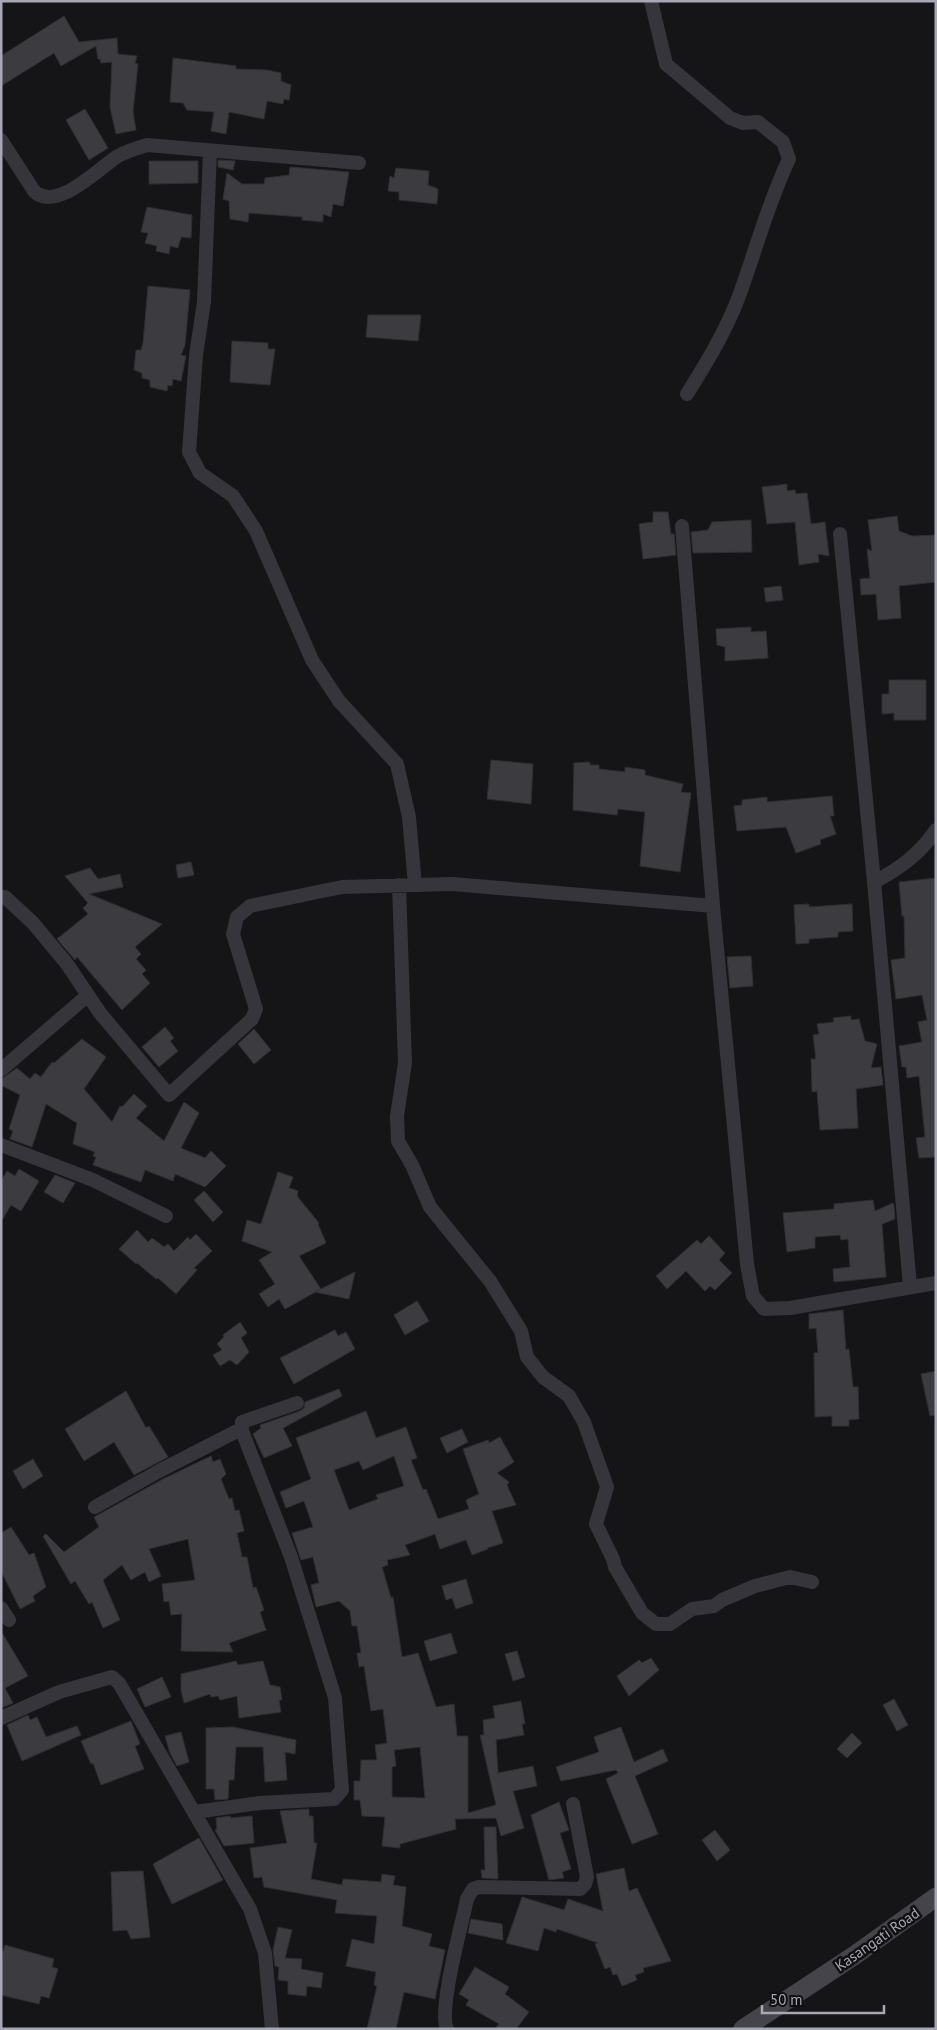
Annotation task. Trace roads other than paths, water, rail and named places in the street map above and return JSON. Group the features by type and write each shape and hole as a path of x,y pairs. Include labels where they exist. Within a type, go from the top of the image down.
{"street":[{"path":"651,1 666,64 730,118 743,123 758,122 784,142 789,159 759,232 735,304 717,344 687,394"},
{"path":"1,140 34,191 38,195 50,197 67,193 118,157 134,148 147,146 359,163"},
{"path":"210,151 204,302 196,355 189,452 200,473 233,496 256,531 312,660 339,701 397,764 409,817 415,885"},
{"path":"682,526 713,906 739,1189 747,1264 753,1296 764,1308 790,1308 936,1283"},
{"path":"840,534 874,882 910,1286"},
{"path":"874,882 899,868 928,842 936,830"},
{"path":"1,897 5,897 33,923 88,995 169,1095 252,1019 256,1009 233,934 237,917 250,906 342,886 452,884 713,906"},
{"path":"399,885 405,1063 397,1116 398,1141 412,1164 430,1207 490,1280 521,1331 527,1357 543,1377 569,1396 584,1422 607,1487 596,1524 615,1567 642,1613 656,1624 670,1624 692,1609 714,1606 722,1600 755,1586 790,1577 812,1582"},
{"path":"1,1070 88,995"},
{"path":"1,1145 93,1180 166,1216"},
{"path":"194,1812 260,1803 334,1799 342,1790 335,1698 291,1557 241,1429 242,1422 297,1403"},
{"path":"95,1508 160,1470 241,1429"},
{"path":"1,1718 59,1692 112,1677 119,1683 250,1909 265,1953 272,2029"},
{"path":"447,2029 444,2021 448,1991 467,1899 473,1889 479,1887 580,1889 585,1884 587,1877 573,1804"},
{"name":"Kasangati Road","path":"743,2029 855,1955 936,1897"}]}
